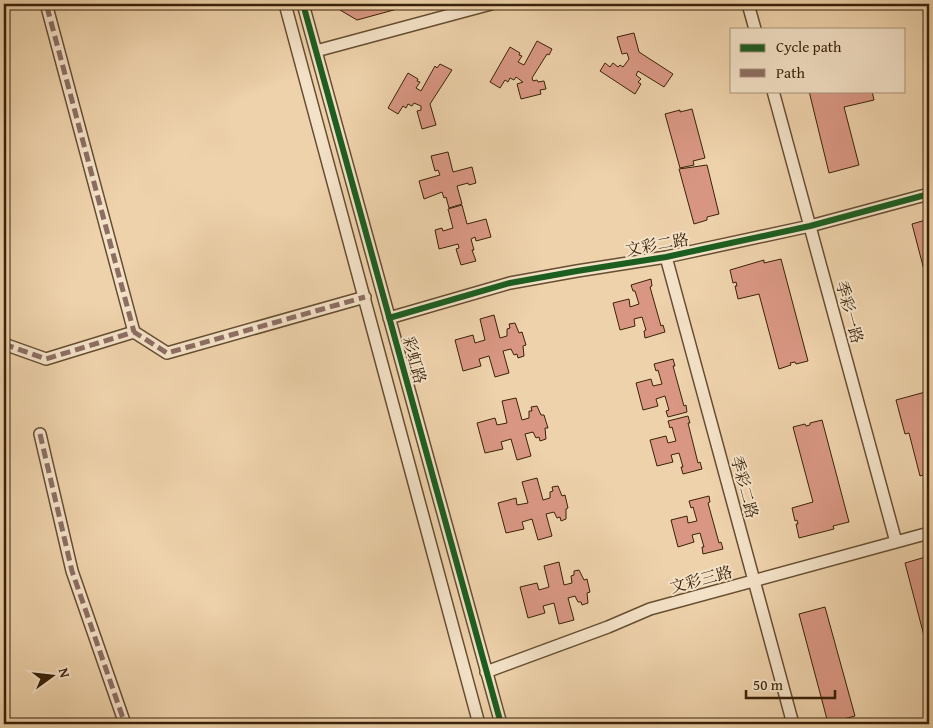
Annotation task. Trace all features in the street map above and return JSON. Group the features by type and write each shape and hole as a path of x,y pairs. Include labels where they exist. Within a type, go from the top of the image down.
{"street":[{"name":"彩虹路","path":"285,4 479,724"},
{"name":"彩虹路","path":"303,4 501,724"},
{"path":"316,51 490,4"},
{"path":"748,4 755,28"},
{"path":"47,7 134,332 167,353 365,297"},
{"name":"季彩一路","path":"773,92 896,542"},
{"name":"文彩二路","path":"389,318 510,284 666,257 810,226 929,194"},
{"name":"季彩二路","path":"666,257 793,724"},
{"path":"4,344 46,359 134,332"},
{"path":"40,434 72,571 125,724"},
{"name":"文彩三路","path":"486,672 608,627 650,609 929,533"}],"building":[{"path":"338,4 412,5 357,20 340,10"},
{"path":"634,33 639,52 673,74 664,87 638,71 636,75 641,79 638,82 641,84 635,94 600,71 605,63 610,67 613,63 618,67 620,65 623,67 629,59 627,53 622,54 617,37"},
{"path":"537,41 552,49 532,78 533,81 544,81 546,89 540,90 541,94 521,99 517,84 523,82 516,77 514,80 510,78 508,82 505,80 500,88 490,82 510,47 520,53 519,55 522,56 518,62 524,65"},
{"path":"440,64 452,70 430,104 436,125 422,129 417,111 421,110 421,106 414,103 412,106 408,104 406,108 403,106 398,114 388,108 408,73 418,79 417,81 420,82 416,88 421,91 435,66 437,68"},
{"path":"809,92 872,92 874,100 844,107 859,165 829,173"},
{"path":"692,109 705,158 693,161 694,165 680,168 665,114"},
{"path":"929,118 929,135 925,119"},
{"path":"448,152 453,172 472,167 476,183 457,186 462,204 449,208 446,197 444,198 442,192 424,199 419,181 440,175 438,170 435,171 431,156"},
{"path":"707,165 719,214 707,217 707,220 694,224 679,169"},
{"path":"462,205 467,224 486,219 491,237 476,241 475,237 471,239 476,261 461,265 456,249 459,248 458,244 439,249 435,230 442,228 443,231 453,228 448,209"},
{"path":"929,219 929,289 912,224"},
{"path":"781,259 808,361 796,364 795,362 790,363 791,365 779,369 759,294 738,299 736,282 733,283 730,270 764,260 764,263"},
{"path":"651,279 652,286 650,287 661,326 663,325 665,332 645,338 644,331 646,330 642,317 634,319 635,326 620,330 613,303 629,299 630,307 639,304 631,285"},
{"path":"494,315 500,338 507,336 507,329 510,328 509,324 515,323 519,333 522,332 526,345 523,346 524,356 518,358 517,354 514,355 511,349 503,351 509,373 495,377 489,356 479,359 481,366 463,371 455,340 473,335 475,343 485,340 480,319"},
{"path":"673,359 675,366 673,366 687,412 668,417 666,411 669,410 665,396 656,399 658,406 643,410 636,383 651,379 653,386 662,384 654,364"},
{"path":"929,391 929,473 920,476 909,433 905,434 896,400"},
{"path":"516,398 522,420 529,418 529,411 532,411 531,407 537,406 541,415 544,415 548,428 545,428 546,439 540,441 539,437 536,438 533,432 525,434 531,456 517,460 511,439 501,442 503,449 485,453 477,423 495,418 497,425 507,423 502,401"},
{"path":"688,416 698,463 700,462 702,469 683,474 679,453 671,455 673,462 657,466 650,440 666,436 668,443 676,441 668,421"},
{"path":"822,420 849,522 833,526 834,529 799,538 796,524 798,524 797,520 795,521 792,508 813,502 793,427 805,424 806,426"},
{"path":"537,478 543,500 550,498 550,492 553,491 552,487 558,486 562,496 565,495 568,508 566,509 566,519 561,521 560,517 557,518 554,512 546,514 552,536 538,540 532,519 522,522 524,529 506,533 498,503 516,498 517,505 528,503 522,482"},
{"path":"709,496 710,502 708,503 719,543 721,542 723,549 703,554 702,547 704,547 700,533 692,535 694,542 678,547 671,520 687,516 688,523 697,521 689,501"},
{"path":"929,556 929,655 905,563"},
{"path":"559,562 564,585 572,583 571,576 574,575 574,571 579,570 584,580 587,579 590,592 587,593 588,603 582,605 575,596 568,598 574,620 559,624 554,603 543,606 545,613 528,618 520,587 537,583 539,590 549,587 544,566"},
{"path":"825,607 855,716 828,723 799,614"}],"marked path":[{"path":"47,7 134,332"},
{"path":"4,344 46,359 134,332 167,353 365,297"},
{"path":"40,434 72,571 125,724"}],"cycle path":[{"path":"303,4 501,724"},
{"path":"389,318 510,283 666,257 810,226 929,194"}]}
